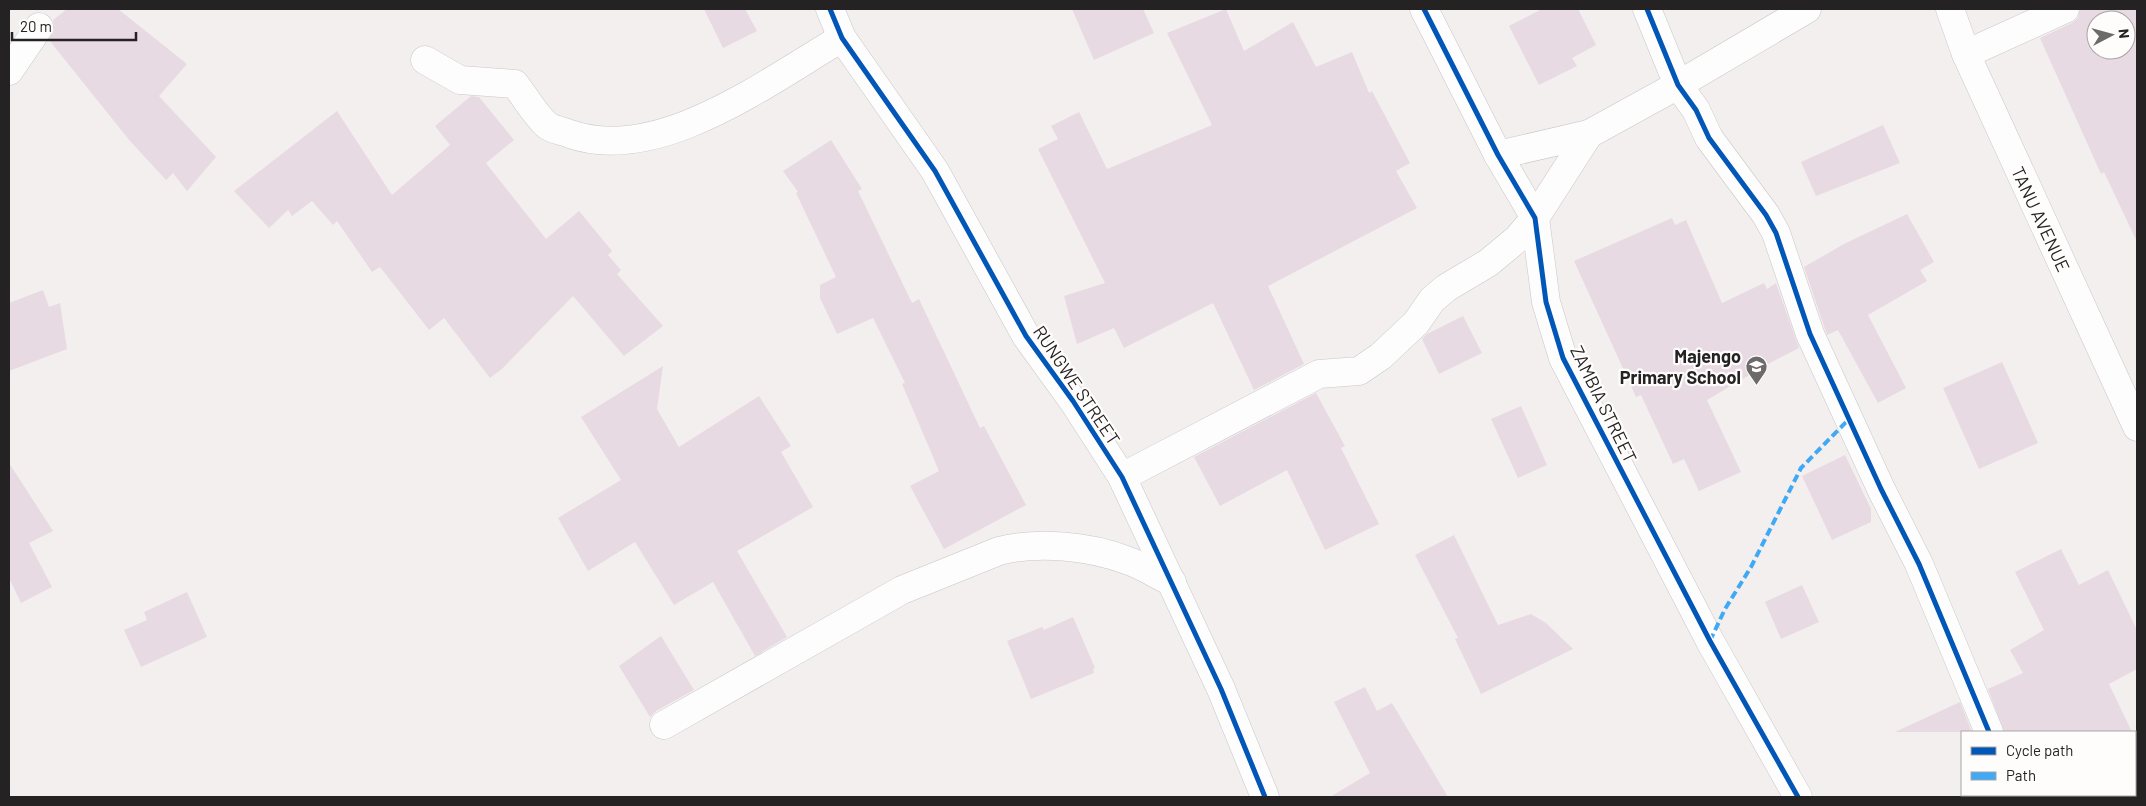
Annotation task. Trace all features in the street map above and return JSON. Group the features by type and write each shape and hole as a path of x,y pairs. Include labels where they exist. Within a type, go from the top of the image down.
{"street":[{"name":"RUNGWE STREET","path":"830,9 842,38 935,171 1026,336 1073,401 1122,477 1221,690 1265,797"},
{"name":"ZAMBIA STREET","path":"1424,9 1498,154 1535,218 1546,302 1563,358 1710,641 1798,797"},
{"path":"1647,9 1678,85 1696,110 1709,138 1766,215 1776,233 1810,334 1881,489 1923,572 1989,731"},
{"path":"1498,154 1589,134 1678,85 1807,9"},
{"name":"TANU AVENUE","path":"1950,9 1966,54 2137,427"},
{"path":"1966,54 2065,9"},
{"path":"9,71 39,26"},
{"path":"425,60 460,80 515,84 547,126 583,138 605,140 643,138 674,130 707,116 776,78 842,38"},
{"path":"1122,477 1319,374 1359,371 1381,356 1416,323 1432,300 1446,288 1488,263 1517,239 1535,218 1589,134"},
{"path":"664,726 902,590 999,551 1015,547 1100,552 1128,560 1172,582"}],"building":[{"path":"67,9 118,9 187,64 159,96 216,157 187,191 173,173 166,180 130,141 49,40 54,29 53,20"},
{"path":"704,9 745,9 757,31 723,48"},
{"path":"1072,9 1143,9 1154,33 1094,60"},
{"path":"1226,9 1244,51 1293,22 1316,67 1352,52 1369,93 1372,91 1410,163 1396,171 1417,208 1268,286 1304,364 1254,390 1213,303 1124,348 1114,328 1077,344 1064,296 1105,283 1038,149 1058,139 1051,126 1079,112 1107,169 1212,125 1167,33"},
{"path":"1542,9 1578,9 1596,45 1572,58 1577,66 1539,85 1509,26"},
{"path":"2080,9 2137,9 2137,242 2104,172 2101,174 2040,38 2072,23 2078,18"},
{"path":"471,96 479,97 514,140 486,163 546,239 579,211 612,251 608,255 621,270 617,274 663,326 624,356 573,296 503,368 490,378 444,318 429,330 380,267 372,272 337,221 333,225 312,201 292,216 288,210 269,228 234,191 337,111 392,195 450,145 435,126"},
{"path":"1883,125 1900,163 1816,196 1801,162"},
{"path":"831,140 862,189 858,191 912,303 919,299 980,428 984,426 1026,505 944,549 910,486 939,471 902,384 905,383 873,318 837,334 820,298 820,285 836,277 796,193 798,192 783,171"},
{"path":"1907,214 1934,262 1920,270 1927,281 1868,315 1906,388 1878,403 1838,330 1827,335 1804,267 1844,244"},
{"path":"1672,218 1675,225 1686,220 1722,303 1764,283 1767,289 1776,283 1799,348 1707,400 1741,472 1699,491 1684,459 1673,464 1641,395 1636,397 1574,261"},
{"path":"43,290 49,307 60,303 67,349 9,371 9,303"},
{"path":"1463,316 1482,353 1439,374 1422,339 1427,334"},
{"path":"2002,362 2038,443 1979,469 1943,388"},
{"path":"663,366 657,409 679,447 759,396 791,446 781,452 813,507 737,551 787,637 755,656 713,582 674,605 635,542 588,571 558,518 621,480 581,417"},
{"path":"1316,393 1345,446 1341,448 1379,524 1325,550 1287,470 1220,506 1194,457"},
{"path":"1521,406 1547,465 1518,478 1491,419"},
{"path":"1845,455 1871,509 1871,522 1832,540 1802,476"},
{"path":"9,463 53,531 29,543 52,587 21,603 9,578"},
{"path":"1454,535 1498,625 1531,614 1546,623 1573,649 1481,694 1455,639 1458,638 1415,555"},
{"path":"2061,549 2079,585 2108,570 2137,630 2137,669 2109,684 2132,731 2004,731 1988,689 2023,673 2010,650 2044,630 2015,572"},
{"path":"1802,585 1819,622 1781,639 1765,602"},
{"path":"187,592 207,637 141,667 124,630 147,620 144,612"},
{"path":"1073,617 1095,668 1093,669 1094,673 1031,699 1007,641 1042,627 1044,630"},
{"path":"661,636 694,690 656,711 650,717 619,666"},
{"path":"1365,687 1377,711 1392,703 1448,797 1330,797 1370,773 1334,702"},
{"path":"1960,702 1972,731 1961,732 1895,732"}],"marked path":[{"path":"1710,641 1725,609 1751,567 1801,468 1849,419"}],"cycle path":[{"path":"830,9 842,38 935,171 1026,336 1073,401 1122,477 1221,689 1265,797"},
{"path":"1424,9 1498,155 1535,218 1546,302 1563,358 1710,641 1798,797"},
{"path":"1647,9 1678,85 1696,110 1709,138 1766,215 1776,233 1810,334 1881,489 1919,564 1989,731"}],"place":[{"name":"Majengo Primary School","path":"1757,385"}]}
